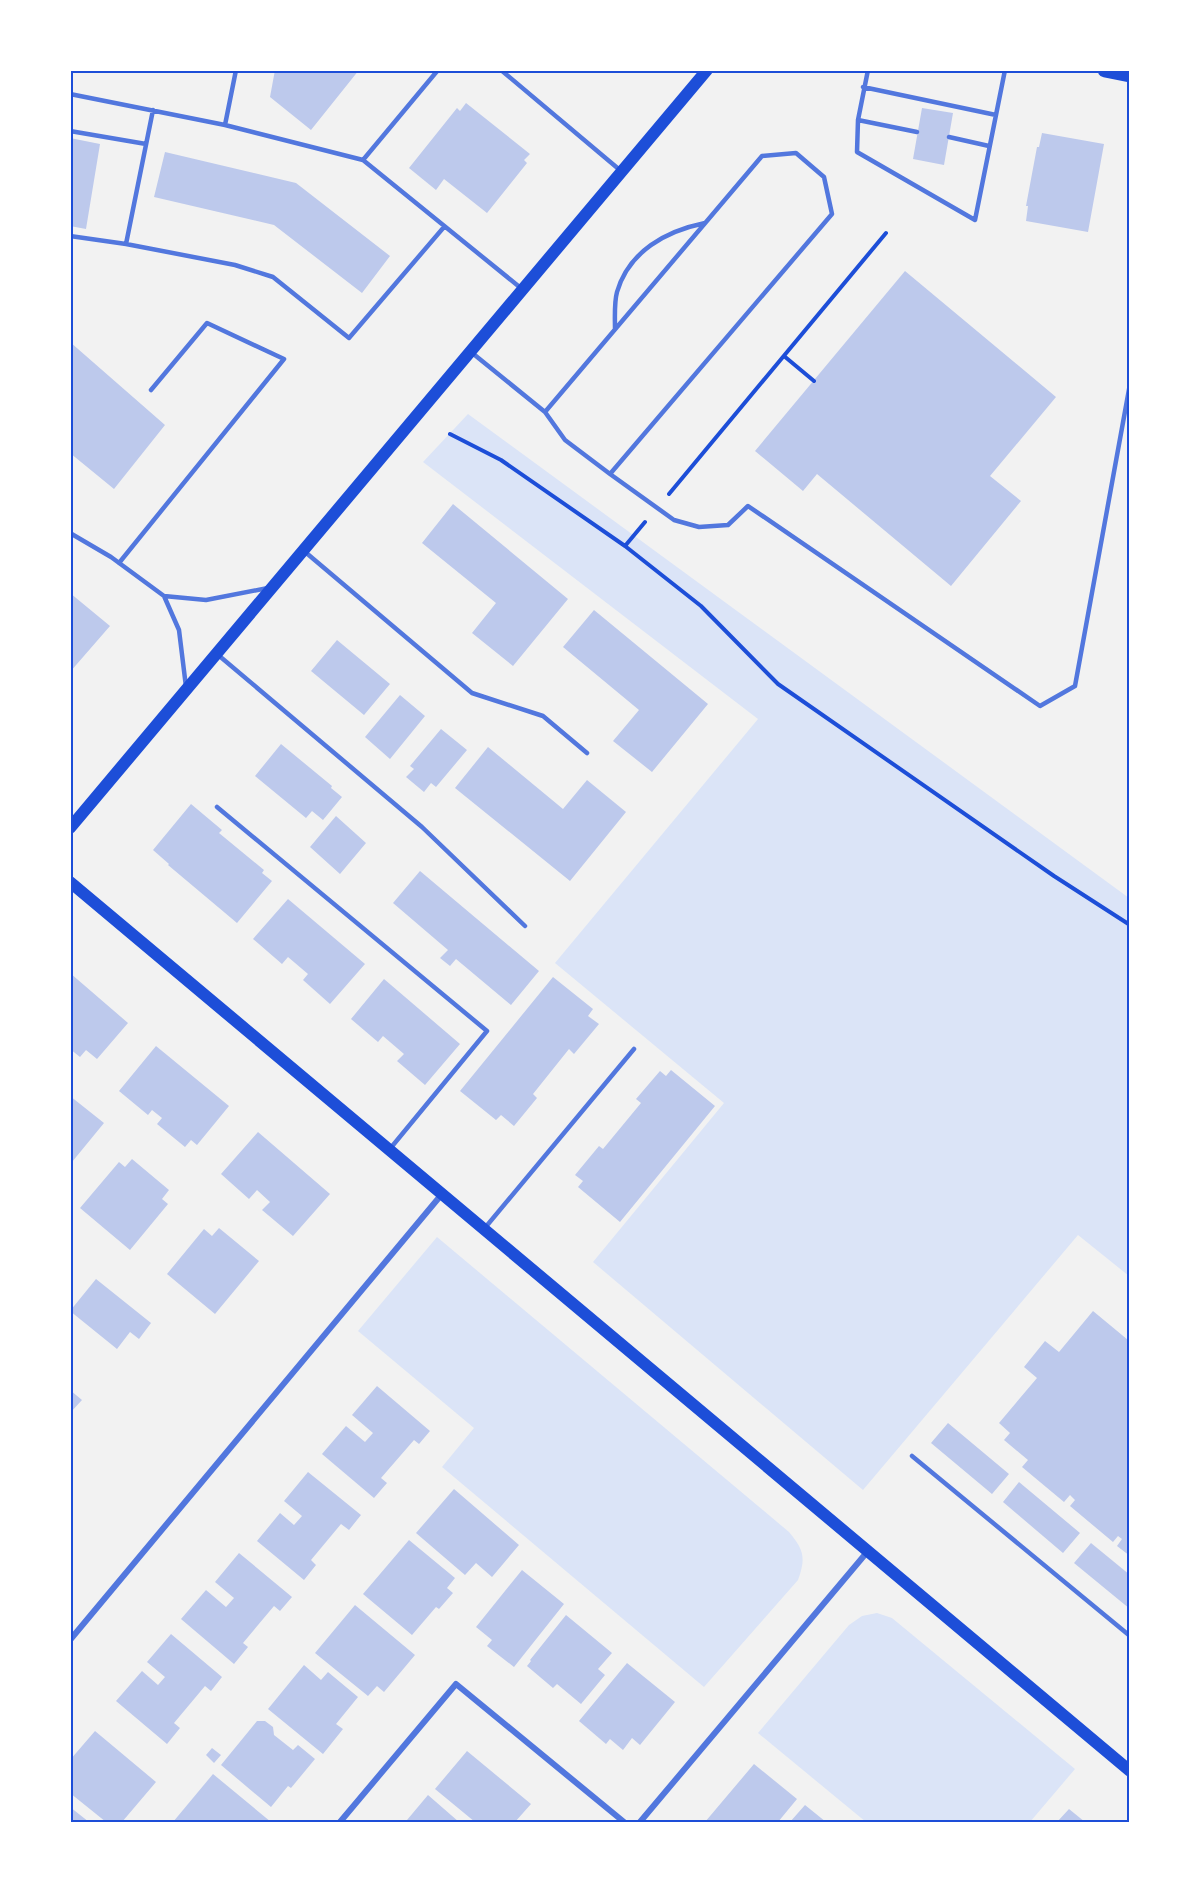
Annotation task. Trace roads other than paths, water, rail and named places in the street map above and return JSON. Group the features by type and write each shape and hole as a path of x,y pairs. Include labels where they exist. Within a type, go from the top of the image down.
{"main road":[{"path":"70,828 707,70"},
{"path":"1106,70 1130,75"},
{"path":"70,882 1130,1771"}],"street":[{"path":"70,1640 442,1194"},
{"path":"640,1822 868,1551"},
{"path":"340,1822 456,1684 624,1822"}],"lane":[{"path":"225,125 236,70"},
{"path":"427,70 433,75"},
{"path":"363,160 438,70"},
{"path":"501,70 622,172"},
{"path":"868,70 858,120 857,152 975,220 1005,70"},
{"path":"863,87 996,115"},
{"path":"70,94 225,125 363,160 523,290"},
{"path":"126,244 153,110"},
{"path":"858,120 917,132"},
{"path":"70,131 146,144"},
{"path":"949,137 989,146"},
{"path":"545,412 762,156 796,153 824,177 831,214 610,474"},
{"path":"615,329 617,293 626,270 642,251 658,239 684,228 705,223"},
{"path":"70,236 126,244 235,265 273,278 349,338 444,227"},
{"path":"119,563 285,359 207,323 151,390"},
{"path":"471,352 545,412 565,440 674,520 699,527 728,525 748,506 1040,706 1075,686 1130,384"},
{"path":"70,533 119,563 164,596 179,630 187,690"},
{"path":"304,551 472,693 543,716 587,753"},
{"path":"164,596 206,600 274,587"},
{"path":"217,654 422,827 525,926"},
{"path":"217,807 487,1031 389,1150"},
{"path":"484,1229 634,1048"},
{"path":"912,1456 1130,1636"}]}
